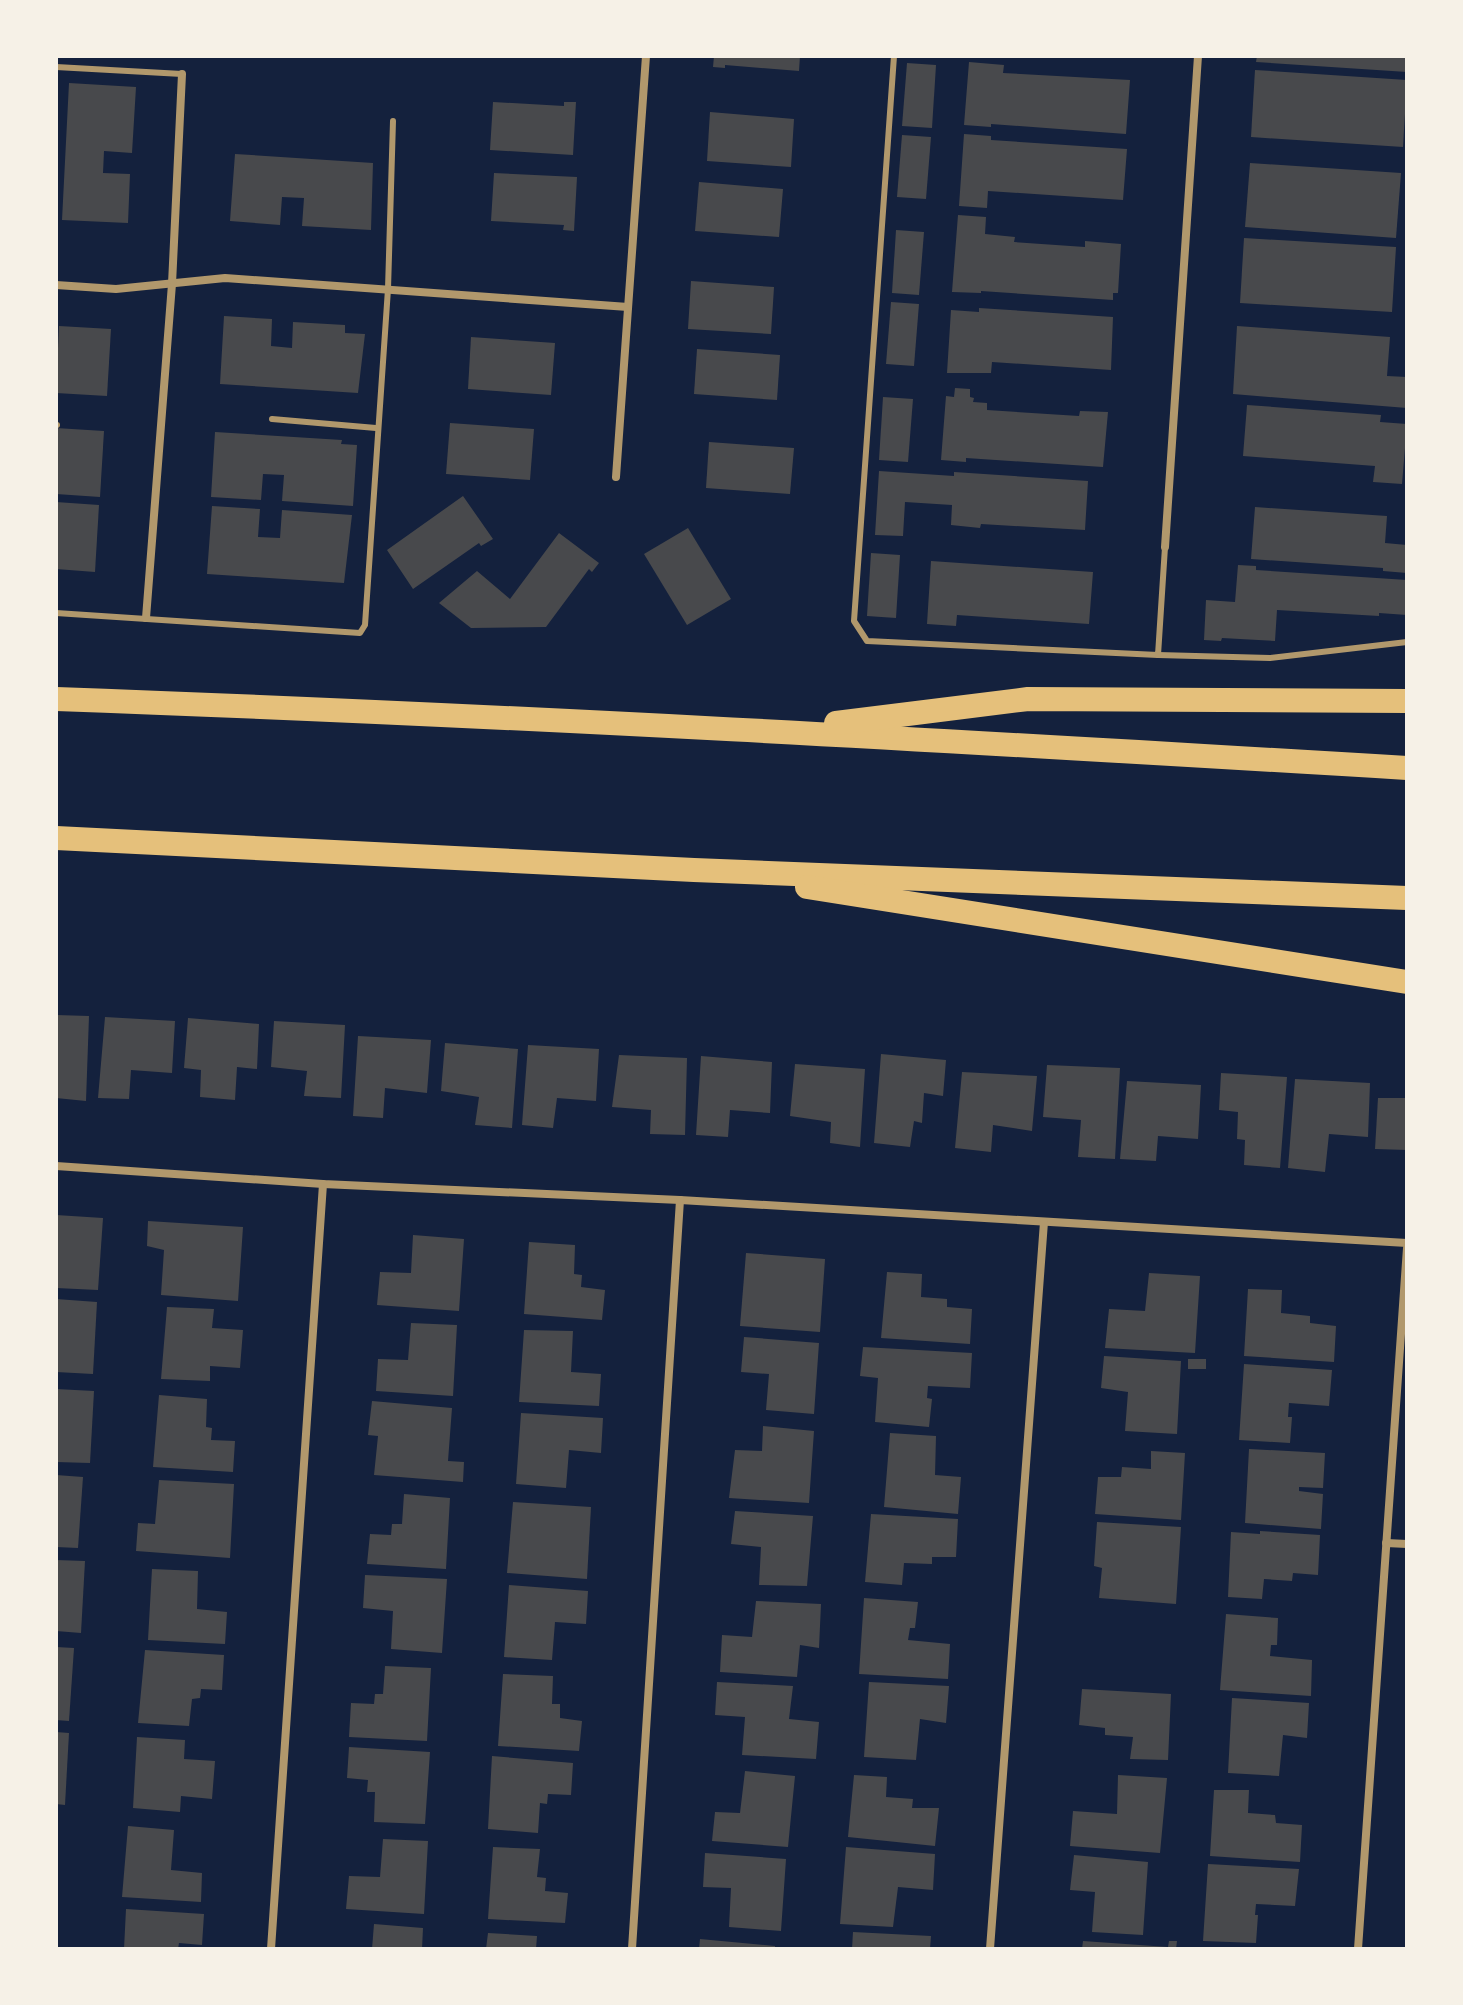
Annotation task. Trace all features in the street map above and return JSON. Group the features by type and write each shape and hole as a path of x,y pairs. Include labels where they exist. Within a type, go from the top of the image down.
{"highway":[{"path":"56,699 778,730 1407,768"},
{"path":"778,730 1028,699 1407,701"},
{"path":"56,838 694,870 1407,898"},
{"path":"694,870 1407,982"}],"street":[{"path":"616,477 646,56"},
{"path":"1165,547 1198,56"},
{"path":"146,618 172,284 182,74"},
{"path":"56,285 116,289 225,278 628,307"},
{"path":"56,1166 323,1184 680,1200 1407,1246 1358,1949"},
{"path":"271,1949 323,1184"},
{"path":"632,1949 680,1200"},
{"path":"990,1949 1044,1222"},
{"path":"1386,1543 1407,1544"}],"lane":[{"path":"894,56 854,621 867,641 1270,658 1407,642"},
{"path":"56,67 182,74"},
{"path":"56,613 360,633 365,625 376,428 388,289 393,121"},
{"path":"272,419 376,428"},
{"path":"1158,655 1165,547"}],"building":[{"path":"714,56 800,56 799,71 725,65 725,68 713,67"},
{"path":"1257,56 1407,56 1407,72 1256,62"},
{"path":"969,62 1004,65 1003,73 1130,80 1126,134 991,124 991,127 964,125"},
{"path":"907,63 936,65 932,128 902,126"},
{"path":"1255,70 1407,80 1403,147 1251,137"},
{"path":"69,83 136,87 132,153 104,151 103,173 130,174 128,223 62,220"},
{"path":"493,102 564,106 564,102 576,102 573,155 490,150"},
{"path":"710,112 794,119 791,167 707,161"},
{"path":"964,134 991,136 991,140 1127,149 1123,200 988,191 987,208 959,206"},
{"path":"902,135 931,137 926,199 897,197"},
{"path":"235,154 373,163 371,230 302,226 304,198 282,197 280,225 230,221"},
{"path":"1250,163 1401,173 1396,238 1245,227"},
{"path":"494,173 577,177 574,231 563,230 564,225 491,221"},
{"path":"699,182 783,189 779,237 695,231"},
{"path":"958,215 986,217 985,234 1015,237 1014,242 1085,247 1085,241 1121,244 1118,293 1113,293 1113,300 981,291 952,292"},
{"path":"896,230 924,232 919,295 892,293"},
{"path":"1244,238 1396,247 1392,312 1240,303"},
{"path":"691,281 774,287 771,334 688,329"},
{"path":"891,302 919,304 914,366 886,364"},
{"path":"979,308 1113,317 1111,370 992,362 991,373 947,373 951,310 979,312"},
{"path":"224,316 272,319 271,346 292,348 293,322 345,325 345,333 365,334 358,393 220,384"},
{"path":"59,326 111,329 107,396 56,393"},
{"path":"1237,326 1390,337 1387,376 1407,377 1407,408 1233,394"},
{"path":"471,337 555,343 551,395 468,389"},
{"path":"697,349 780,355 777,400 694,394"},
{"path":"955,388 970,389 973,402 987,403 987,410 1079,416 1080,411 1108,412 1103,467 966,458 966,462 941,460 946,396 954,397"},
{"path":"883,397 913,399 908,462 879,460"},
{"path":"1247,405 1381,415 1380,422 1407,424 1402,484 1373,482 1375,466 1243,456"},
{"path":"450,423 534,429 530,480 446,474"},
{"path":"56,428 104,431 100,497 56,494"},
{"path":"215,432 342,440 341,444 357,445 353,506 282,501 284,475 263,474 261,500 211,497"},
{"path":"709,442 794,448 790,494 706,488"},
{"path":"879,471 954,476 954,472 1088,481 1085,530 951,525 952,505 905,502 903,536 875,535"},
{"path":"463,496 493,539 481,546 479,543 413,589 387,550"},
{"path":"56,502 99,505 95,572 56,569"},
{"path":"212,506 260,509 258,537 280,538 282,510 352,515 344,583 207,574"},
{"path":"1255,507 1387,516 1385,543 1407,545 1407,573 1383,571 1383,568 1251,559"},
{"path":"688,528 731,599 687,625 644,554"},
{"path":"559,533 599,563 592,572 589,569 546,627 471,628 439,603 477,571 510,599"},
{"path":"871,553 900,555 896,618 867,616"},
{"path":"931,561 1093,572 1089,624 957,615 956,626 927,624"},
{"path":"1238,565 1256,566 1256,570 1407,580 1407,615 1277,610 1275,641 1204,640 1206,600 1235,602"},
{"path":"56,1015 89,1016 86,1101 56,1098"},
{"path":"105,1017 175,1021 172,1073 131,1070 129,1099 98,1098"},
{"path":"188,1018 259,1024 257,1069 237,1067 235,1100 200,1097 201,1070 184,1068"},
{"path":"274,1021 345,1025 341,1098 304,1096 307,1071 271,1067"},
{"path":"358,1036 431,1040 427,1093 385,1088 383,1118 353,1116"},
{"path":"445,1043 518,1049 512,1128 475,1125 479,1097 441,1091"},
{"path":"528,1045 599,1049 596,1101 557,1098 553,1128 522,1125"},
{"path":"881,1054 946,1060 943,1096 924,1093 922,1123 914,1121 910,1147 874,1143"},
{"path":"619,1055 687,1058 685,1135 650,1134 651,1110 612,1107"},
{"path":"701,1056 772,1062 770,1113 730,1110 728,1137 696,1135"},
{"path":"795,1064 865,1069 860,1147 830,1143 831,1122 790,1116"},
{"path":"1047,1065 1120,1068 1115,1159 1078,1157 1081,1120 1043,1117"},
{"path":"962,1072 1037,1076 1032,1131 993,1125 991,1152 955,1148"},
{"path":"1221,1073 1287,1077 1280,1168 1244,1165 1245,1140 1237,1139 1238,1112 1219,1110"},
{"path":"1295,1079 1370,1083 1368,1137 1329,1134 1325,1172 1288,1168"},
{"path":"1127,1081 1201,1085 1198,1139 1158,1136 1156,1161 1120,1159"},
{"path":"1378,1098 1407,1098 1407,1150 1375,1149"},
{"path":"56,1215 103,1218 98,1290 56,1288"},
{"path":"148,1221 243,1227 238,1301 161,1295 164,1250 147,1246"},
{"path":"413,1235 464,1239 459,1311 377,1305 380,1272 411,1273"},
{"path":"529,1242 575,1245 574,1274 582,1275 581,1287 605,1290 602,1320 524,1314"},
{"path":"746,1253 825,1259 820,1332 740,1326"},
{"path":"887,1272 922,1274 921,1297 947,1299 947,1307 972,1309 970,1344 881,1338"},
{"path":"1149,1273 1200,1276 1195,1353 1105,1348 1109,1309 1145,1311"},
{"path":"1248,1289 1282,1290 1281,1313 1310,1316 1310,1323 1336,1326 1334,1362 1244,1356"},
{"path":"56,1299 97,1302 93,1374 56,1372"},
{"path":"167,1307 214,1309 212,1328 243,1330 240,1368 210,1366 210,1381 161,1379"},
{"path":"411,1323 457,1325 453,1396 376,1391 378,1359 408,1360"},
{"path":"524,1330 573,1331 571,1372 601,1374 599,1406 519,1402"},
{"path":"744,1337 819,1343 814,1414 766,1410 769,1374 741,1372"},
{"path":"863,1347 972,1353 970,1388 928,1386 927,1398 932,1399 929,1427 875,1422 878,1378 860,1376"},
{"path":"1104,1356 1181,1361 1177,1434 1125,1431 1128,1392 1101,1388"},
{"path":"1188,1359 1206,1359 1206,1369 1188,1369"},
{"path":"1244,1364 1332,1370 1329,1406 1289,1403 1288,1417 1292,1417 1290,1443 1239,1440"},
{"path":"56,1389 94,1391 90,1463 56,1462"},
{"path":"159,1395 207,1399 206,1427 212,1428 211,1440 235,1441 233,1472 153,1467"},
{"path":"372,1401 452,1408 448,1461 464,1462 463,1482 374,1475 378,1436 368,1435"},
{"path":"521,1413 603,1418 601,1453 569,1450 566,1488 516,1484"},
{"path":"763,1426 814,1431 809,1503 729,1498 735,1450 762,1451"},
{"path":"890,1433 936,1436 935,1475 961,1477 958,1514 884,1507"},
{"path":"1249,1449 1325,1453 1323,1488 1299,1487 1299,1491 1323,1494 1321,1529 1245,1523"},
{"path":"1151,1451 1185,1453 1181,1520 1095,1514 1098,1477 1121,1477 1122,1467 1151,1469"},
{"path":"56,1475 83,1477 78,1548 56,1547"},
{"path":"159,1480 234,1484 230,1558 136,1551 138,1523 155,1524"},
{"path":"404,1494 450,1498 446,1569 367,1564 370,1534 391,1535 392,1524 402,1524"},
{"path":"513,1502 591,1507 587,1579 507,1573"},
{"path":"735,1511 813,1516 807,1586 759,1585 761,1547 731,1544"},
{"path":"871,1514 958,1519 956,1557 932,1557 932,1564 904,1563 902,1585 865,1582"},
{"path":"1097,1522 1181,1527 1176,1604 1099,1598 1102,1568 1094,1566"},
{"path":"1260,1531 1320,1535 1318,1575 1293,1573 1292,1581 1264,1579 1262,1599 1228,1597 1231,1532 1260,1534"},
{"path":"56,1560 85,1561 81,1633 56,1631"},
{"path":"152,1569 198,1571 197,1609 227,1612 225,1644 148,1640"},
{"path":"365,1575 447,1579 442,1653 391,1649 393,1611 363,1608"},
{"path":"509,1585 588,1591 586,1624 555,1622 552,1660 504,1657"},
{"path":"864,1598 918,1602 915,1628 910,1628 908,1640 950,1644 948,1679 859,1674"},
{"path":"756,1601 821,1604 819,1648 800,1645 797,1677 720,1672 722,1635 752,1637"},
{"path":"1226,1614 1278,1618 1277,1645 1271,1645 1270,1656 1312,1660 1311,1696 1220,1690"},
{"path":"56,1647 74,1648 69,1721 56,1720"},
{"path":"145,1650 224,1655 222,1690 201,1689 200,1698 192,1699 189,1726 138,1723"},
{"path":"385,1666 431,1668 427,1741 349,1737 351,1703 374,1704 375,1694 383,1694"},
{"path":"503,1674 553,1676 552,1704 560,1704 560,1718 582,1721 579,1751 498,1746"},
{"path":"717,1682 793,1686 789,1719 819,1722 816,1759 742,1755 745,1717 715,1715"},
{"path":"869,1682 949,1686 946,1723 920,1719 916,1760 864,1757"},
{"path":"1082,1689 1171,1694 1168,1760 1130,1759 1133,1737 1105,1735 1105,1728 1079,1725"},
{"path":"1232,1698 1309,1703 1307,1738 1283,1735 1279,1776 1228,1773"},
{"path":"56,1732 69,1733 65,1805 56,1804"},
{"path":"137,1737 185,1740 184,1759 215,1761 212,1799 181,1796 180,1812 133,1808"},
{"path":"349,1747 430,1752 425,1824 374,1822 375,1792 367,1792 368,1780 347,1778"},
{"path":"492,1756 573,1763 571,1795 548,1794 547,1804 540,1803 538,1833 488,1829"},
{"path":"745,1771 795,1776 788,1847 712,1841 715,1812 740,1813"},
{"path":"854,1775 887,1777 886,1797 913,1799 912,1808 939,1808 935,1846 848,1837"},
{"path":"1118,1775 1167,1778 1160,1853 1070,1846 1073,1811 1117,1814"},
{"path":"1214,1790 1249,1790 1248,1813 1275,1815 1276,1823 1302,1825 1300,1862 1210,1856"},
{"path":"128,1826 174,1830 171,1870 202,1873 201,1902 122,1897"},
{"path":"383,1839 428,1841 424,1914 346,1909 349,1876 380,1877"},
{"path":"493,1847 540,1849 537,1877 546,1878 545,1891 568,1893 565,1923 488,1919"},
{"path":"846,1847 935,1854 933,1890 898,1887 893,1927 840,1924"},
{"path":"705,1853 786,1859 781,1931 729,1927 731,1888 703,1887"},
{"path":"1074,1855 1148,1862 1143,1935 1092,1932 1095,1892 1070,1890"},
{"path":"1208,1864 1299,1869 1295,1906 1256,1904 1256,1943 1203,1941"},
{"path":"126,1909 204,1914 202,1945 179,1943 178,1949 124,1949"},
{"path":"374,1924 423,1928 422,1949 372,1949"},
{"path":"853,1932 931,1936 930,1949 852,1949"},
{"path":"488,1933 537,1936 536,1949 486,1949"},
{"path":"700,1939 775,1946 775,1949 699,1949"},
{"path":"1083,1941 1168,1947 1169,1941 1177,1941 1176,1949 1082,1949"}]}
